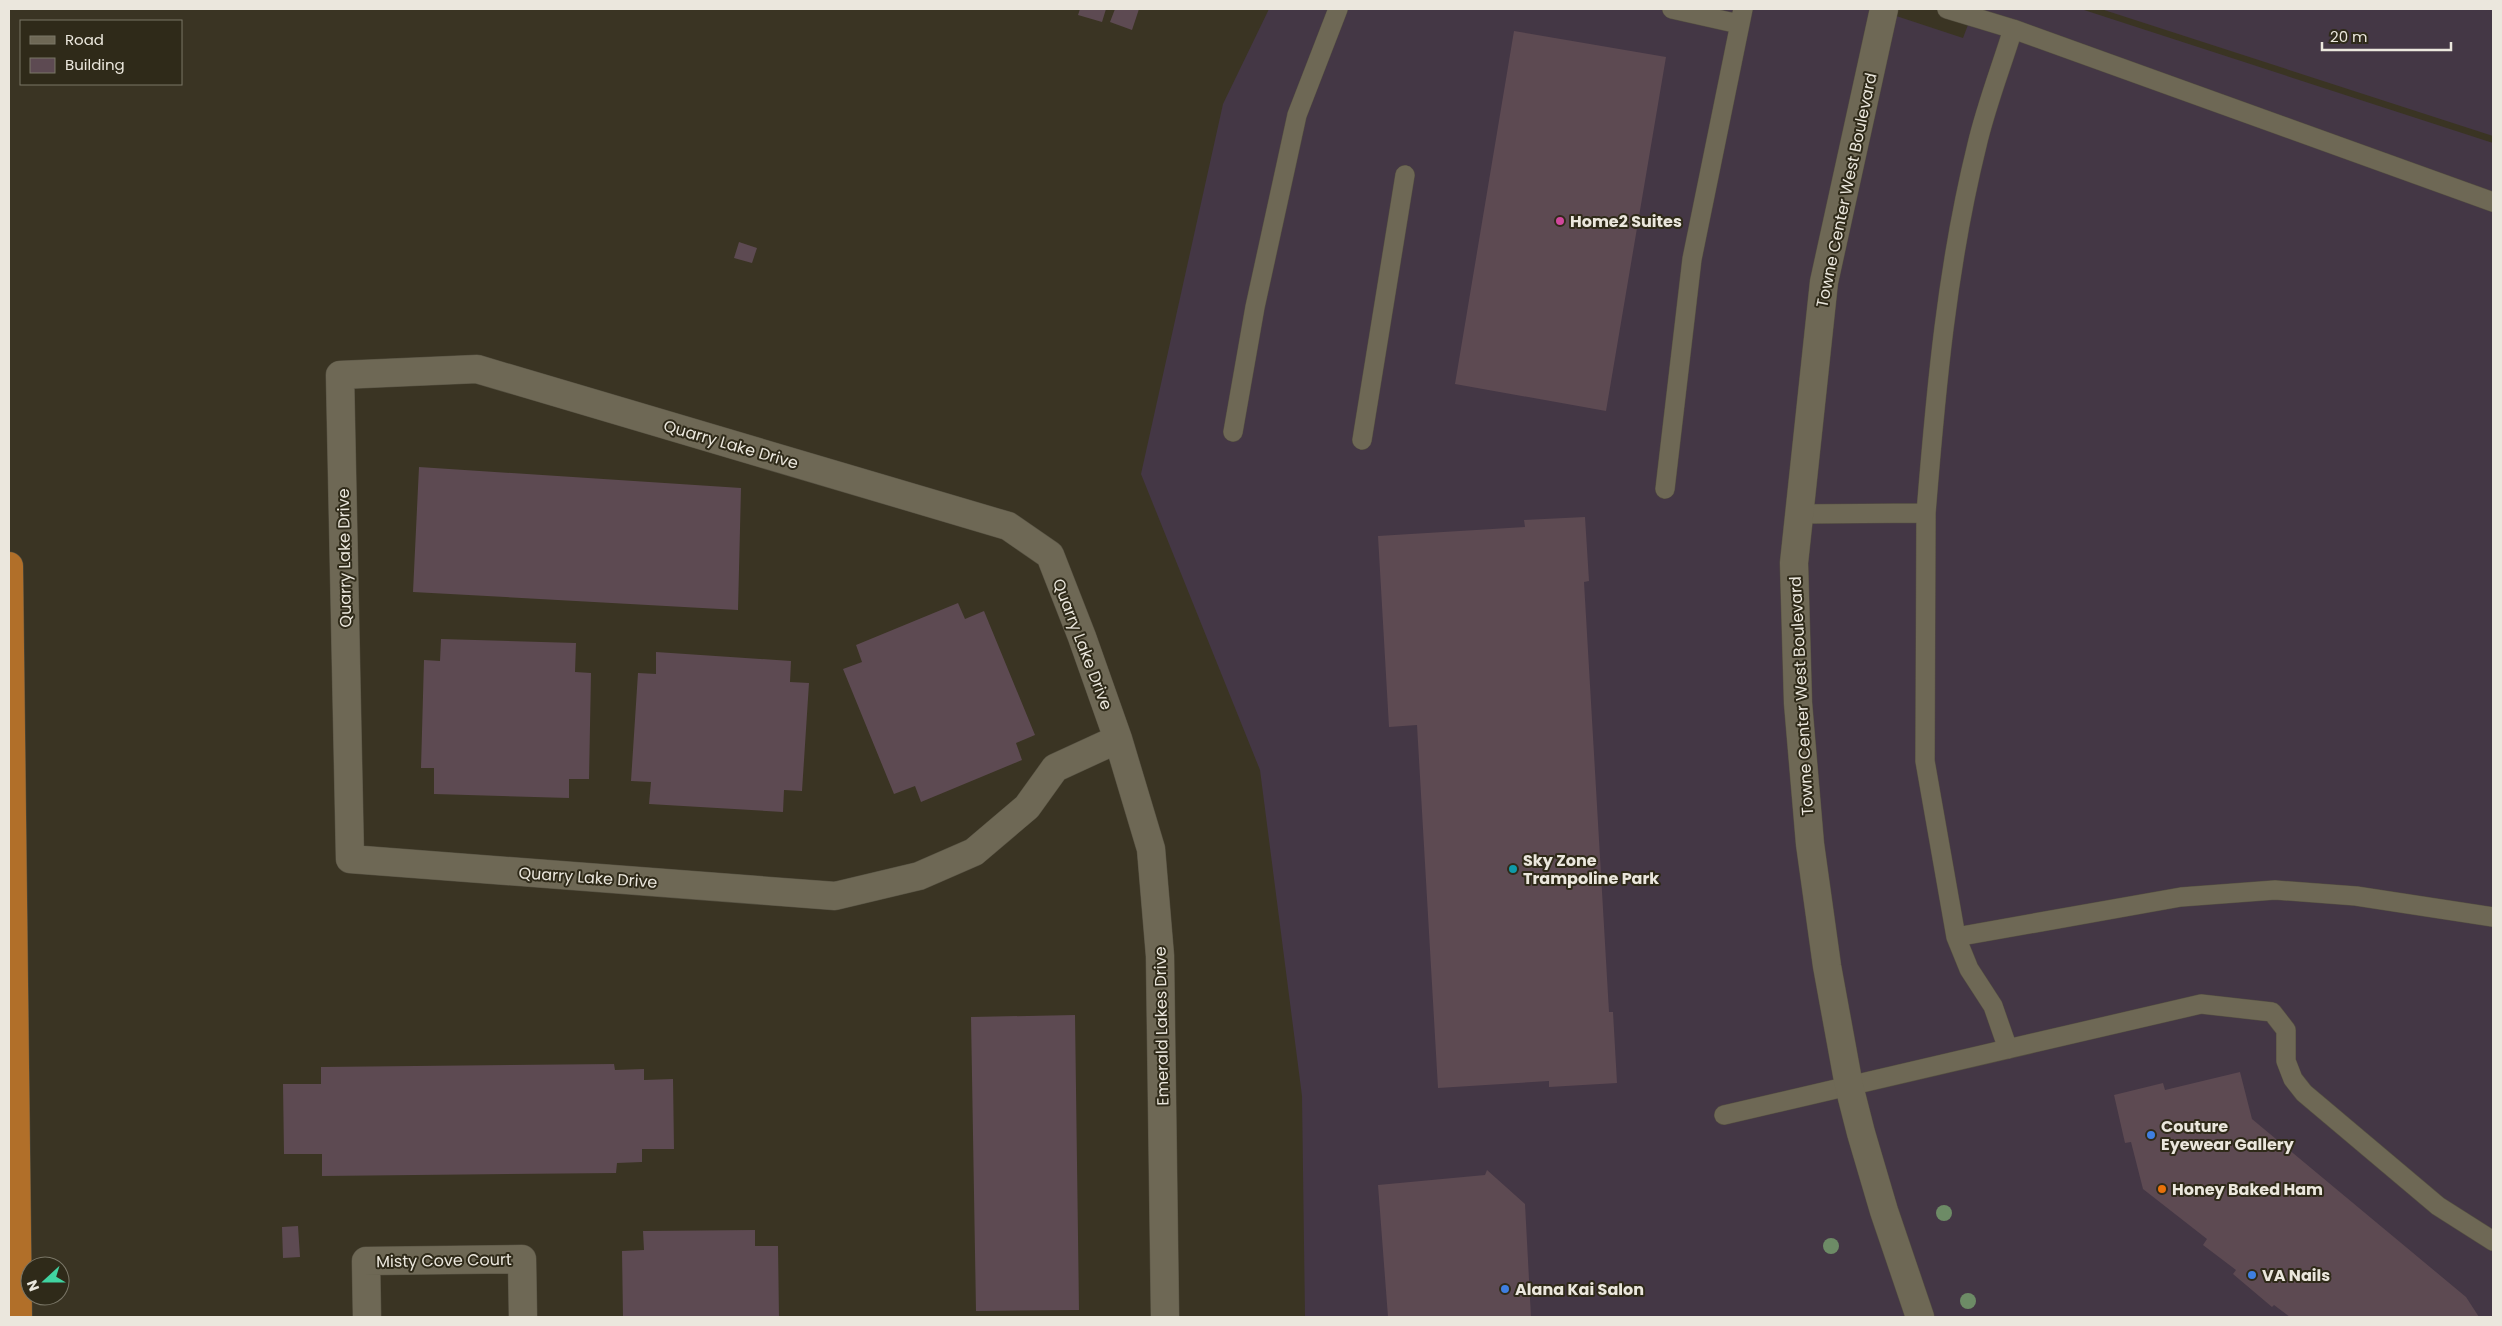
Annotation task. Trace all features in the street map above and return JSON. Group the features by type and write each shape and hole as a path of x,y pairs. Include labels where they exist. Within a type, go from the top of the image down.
{"highway":[{"path":"9,566 18,1317"}],"street":[{"name":"Towne Center West Boulevard","path":"1884,9 1824,282 1794,562 1798,703 1809,835 1827,966 1849,1086 1884,1211 1920,1317"},
{"name":"Quarry Lake Drive","path":"476,369 1008,526 1050,555 1082,637 1118,739 1055,768 1027,808 974,852 919,876 835,896 350,859 340,375 476,369"},
{"name":"Emerald Lakes Drive","path":"1118,739 1152,849 1160,956 1166,1317"},
{"name":"Misty Cove Court","path":"367,1317 366,1260 522,1259 523,1317"}],"lane":[{"path":"1233,432 1255,307 1297,115 1338,9"},
{"path":"1666,489 1692,259 1741,16 1672,9"},
{"path":"1947,9 2013,29 2493,202"},
{"path":"2008,1049 1994,1006 1969,969 1956,937 1925,761 1926,513 1937,380 1953,260 1977,144 2013,29"},
{"path":"1362,440 1405,175"},
{"path":"1799,514 1926,513"},
{"path":"1956,937 2181,897 2275,890 2356,896 2493,917"},
{"path":"1724,1115 2201,1004 2272,1012 2286,1030 2286,1060 2293,1079 2304,1093 2438,1206 2493,1241"}],"shaded area":[{"path":"1269,9 1875,9 1963,38 1974,9 2081,9 2493,143 2493,1317 1305,1317 1302,1096 1260,770 1141,474 1223,104"},
{"path":"2101,9 2493,9 2493,136"}],"building":[{"path":"1080,9 1106,9 1102,22 1078,15"},
{"path":"1115,9 1139,9 1132,30 1110,22"},
{"name":"Home2 Suites","path":"1514,31 1666,57 1606,411 1455,384"},
{"path":"739,242 757,248 752,263 734,258"},
{"path":"419,467 741,488 738,610 413,592"},
{"name":"Sky Zone Trampoline Park","path":"1585,517 1589,581 1584,582 1609,1012 1613,1012 1617,1083 1549,1087 1549,1081 1438,1088 1417,725 1389,727 1378,536 1525,527 1524,520"},
{"path":"958,603 965,619 984,611 1035,735 1016,743 1022,760 921,802 915,786 894,794 843,669 862,662 856,645"},
{"path":"441,639 576,643 575,672 591,673 589,779 569,779 569,798 434,794 434,768 421,768 424,660 440,661"},
{"path":"656,652 791,661 790,682 809,683 802,791 784,790 783,812 649,804 651,782 631,781 638,673 656,674"},
{"path":"1075,1015 1079,1310 976,1311 971,1017"},
{"path":"614,1064 615,1070 644,1069 644,1080 673,1079 674,1149 642,1149 642,1162 617,1163 616,1173 322,1176 322,1154 284,1154 283,1084 321,1084 321,1067"},
{"path":"2240,1072 2252,1119 2466,1297 2479,1317 2290,1317 2274,1305 2272,1307 2233,1274 2236,1270 2203,1245 2207,1239 2143,1189 2131,1142 2125,1143 2114,1095 2163,1083 2165,1090"},
{"path":"1487,1170 1525,1204 1531,1317 1388,1317 1378,1185 1485,1175"},
{"path":"298,1226 300,1257 283,1258 282,1227"},
{"path":"755,1230 755,1246 778,1246 779,1317 623,1317 622,1251 644,1250 643,1231"}],"place":[{"name":"Home2 Suites","path":"1560,221"},
{"name":"Sky Zone Trampoline Park","path":"1513,869"},
{"name":"Couture Eyewear Gallery","path":"2151,1135"},
{"name":"Honey Baked Ham","path":"2162,1189"},
{"name":"VA Nails","path":"2252,1275"},
{"name":"Alana Kai Salon","path":"1505,1289"}]}
